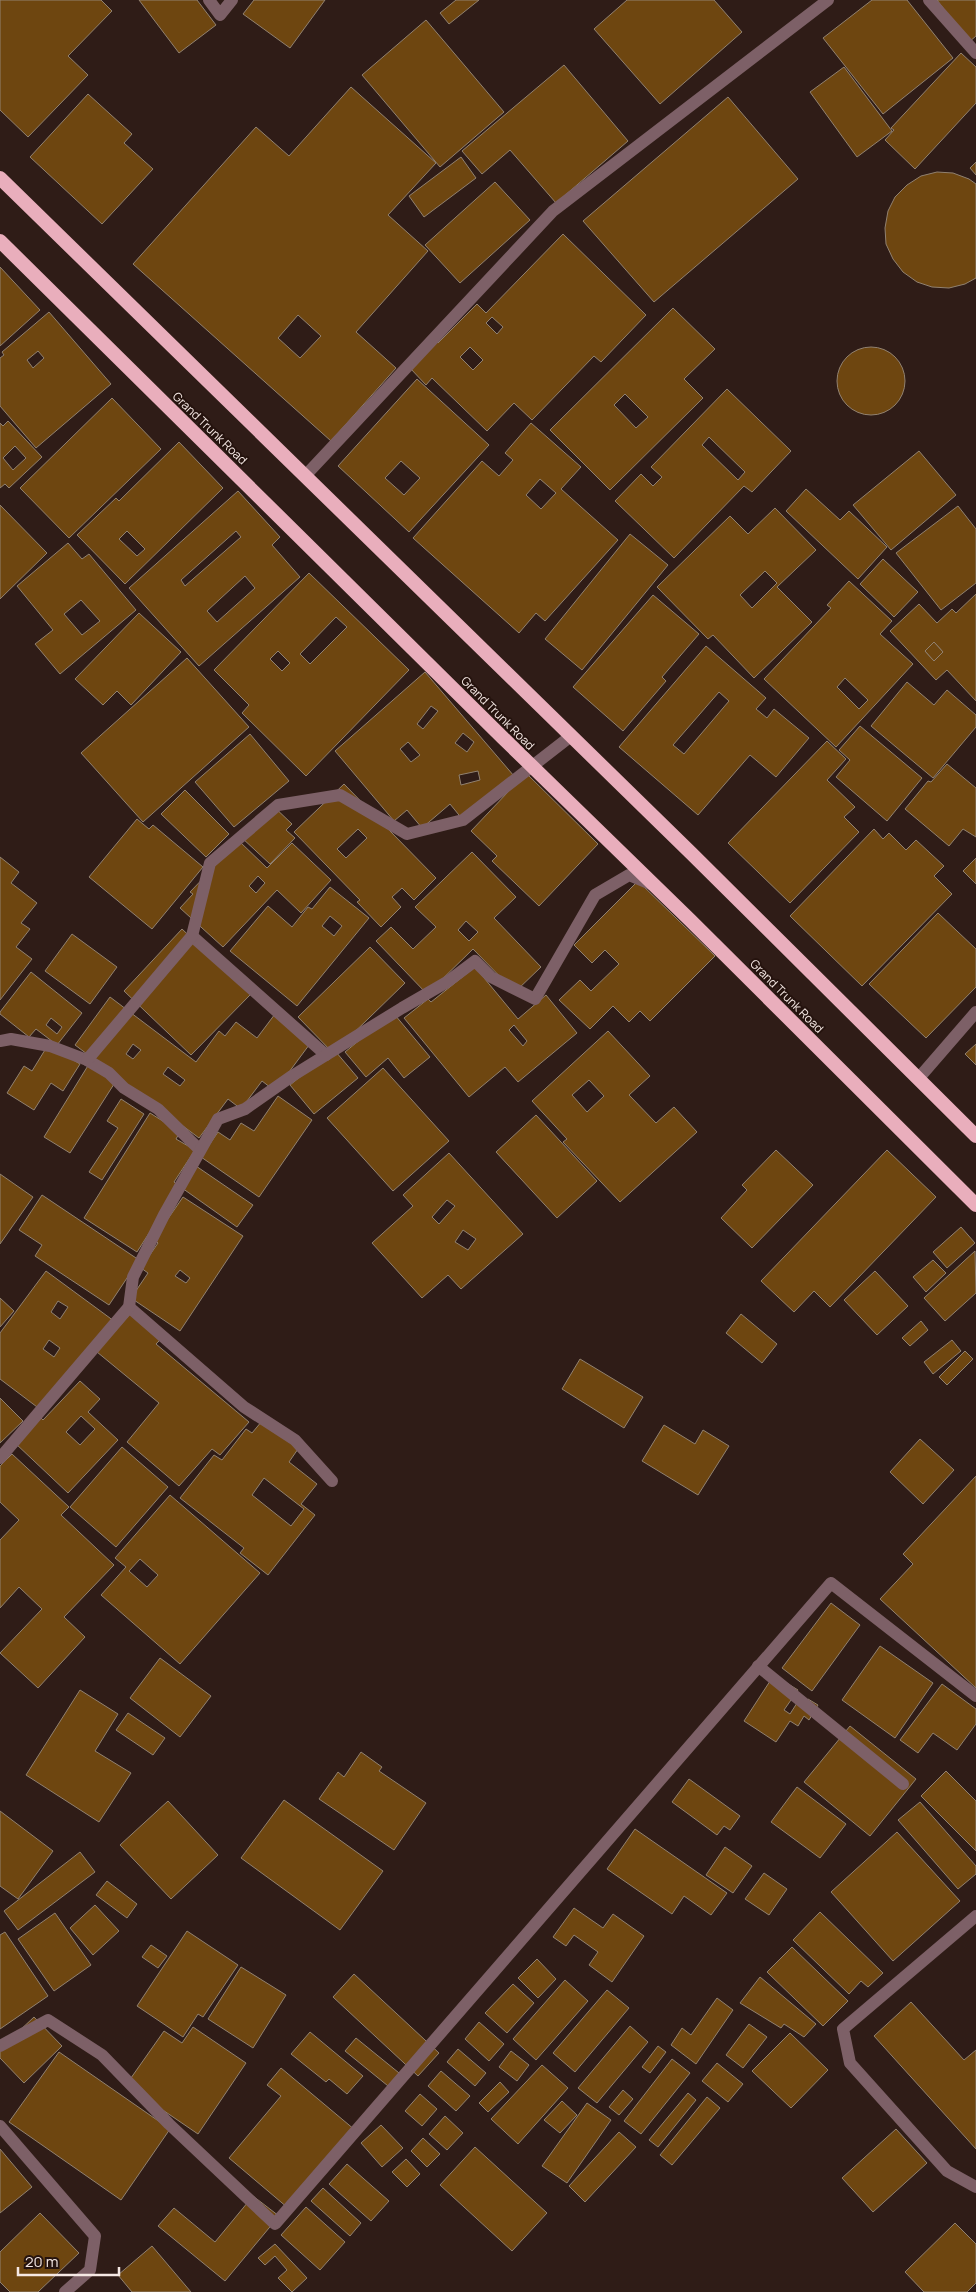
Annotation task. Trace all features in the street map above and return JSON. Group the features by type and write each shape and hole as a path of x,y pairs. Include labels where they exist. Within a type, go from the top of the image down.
{"highway":[{"path":"0,178 571,736 976,1136"},
{"name":"Grand Trunk Road","path":"0,241 656,886 976,1205"}],"street":[{"path":"209,0 220,15 232,0"},
{"path":"305,476 554,211 828,0"},
{"path":"929,0 976,53"},
{"path":"87,1060 192,936 210,862 278,805 340,795 407,834 463,820 571,736"},
{"path":"0,1458 129,1307 133,1277 199,1149 218,1119 246,1109 326,1055 447,982 475,961 491,977 535,999 595,896 629,876 656,886"},
{"path":"192,936 326,1055"},
{"path":"918,1078 976,1012"},
{"path":"0,1041 11,1039 50,1046 87,1060 110,1073 124,1088 158,1109 199,1149"},
{"path":"129,1307 244,1408 295,1440 332,1481"},
{"path":"0,2046 48,2020 64,2030 102,2055 169,2124 274,2224 831,1583 976,1696"},
{"path":"758,1666 902,1784"},
{"path":"976,1916 843,2029 850,2063 947,2171 976,2187"},
{"path":"0,2126 95,2236 90,2270 65,2292"}],"building":[{"path":"0,0 101,0 112,11 68,56 88,75 28,137 0,110"},
{"path":"139,0 197,0 216,25 179,53"},
{"path":"254,0 325,0 290,48 243,14"},
{"path":"456,0 479,0 449,24 440,13"},
{"path":"627,0 714,0 742,32 660,104 594,29"},
{"path":"872,0 907,0 953,58 883,114 823,38"},
{"path":"937,0 976,0 976,36 969,42"},
{"path":"426,20 504,112 440,167 362,75"},
{"path":"961,53 976,67 976,103 915,169 885,140 894,130 891,128"},
{"path":"564,65 628,141 556,203 510,150 482,174 462,151"},
{"path":"844,67 892,131 857,157 810,92"},
{"path":"351,87 436,163 388,215 428,251 356,332 396,368 331,441 133,264 256,127 289,156","holes":["298,315 321,336 300,358 278,338"]},
{"path":"88,94 132,134 124,143 153,169 102,224 30,157"},
{"path":"728,97 798,179 654,302 583,221"},
{"path":"461,157 476,178 424,217 409,196"},
{"path":"976,162 976,175 970,168"},
{"path":"937,172 953,173 976,184 976,278 965,284 949,288 932,287 917,282 903,272 893,259 886,244 885,228 888,211 895,197 907,185 921,176"},
{"path":"495,182 530,220 460,283 425,245"},
{"path":"563,234 646,315 601,362 594,356 532,420 514,403 487,431 432,378 426,385 410,368 436,341 438,343 477,304 486,313","holes":["492,317 503,327 497,334 486,323","470,347 483,360 473,370 460,357"]},
{"path":"0,267 40,310 0,346"},
{"path":"673,308 715,349 684,379 703,398 610,490 550,430","holes":["625,394 648,417 636,428 614,405"]},
{"path":"49,312 111,384 36,448 0,406 0,358 4,355 2,352","holes":["38,351 44,358 33,368 27,360"]},
{"path":"871,347 884,350 895,357 902,368 905,381 902,394 895,405 884,412 871,415 858,412 847,405 840,394 837,381 840,368 847,357 858,350"},
{"path":"417,379 489,445 409,532 338,466","holes":["401,461 420,478 404,495 385,478"]},
{"path":"727,389 791,451 752,492 744,486 674,558 615,501 641,474 653,486 662,477 651,467","holes":["709,437 745,472 738,480 702,445"]},
{"path":"112,398 161,449 69,538 20,488"},
{"path":"8,421 42,457 9,488 5,484 0,488 0,423 3,426","holes":["15,446 26,458 13,470 3,458"]},
{"path":"531,423 581,467 561,489 618,540 545,621 536,613 519,633 413,538 482,461 499,476 513,460 505,453","holes":["540,479 556,493 541,509 526,495"]},
{"path":"179,442 223,488 125,584 77,535 116,498 119,501","holes":["127,531 145,549 137,556 119,539"]},
{"path":"919,451 956,495 891,550 853,505"},
{"path":"806,489 840,520 849,511 887,547 858,579 786,511"},
{"path":"238,491 280,537 272,545 300,577 199,666 129,588","holes":["236,531 241,537 185,586 181,580","245,576 255,588 217,622 207,611"]},
{"path":"0,505 47,553 0,599"},
{"path":"958,506 976,529 976,583 941,610 896,553"},
{"path":"775,508 816,550 777,587 812,622 754,678 713,635 708,639 657,587 730,516 748,534","holes":["765,571 777,583 752,608 740,595"]},
{"path":"630,534 668,565 582,670 545,639"},
{"path":"68,543 82,559 89,554 136,610 60,674 35,644 53,630 17,586","holes":["81,600 100,621 82,635 64,614"]},
{"path":"883,559 918,592 894,617 860,584"},
{"path":"309,573 409,670 306,776 242,713 249,705 214,670","holes":["336,617 347,627 310,664 300,654","278,651 290,663 282,671 270,659"]},
{"path":"849,581 892,621 880,634 913,664 836,747 764,679 831,608 827,605","holes":["845,678 868,700 859,709 837,687"]},
{"path":"976,594 976,701 947,670 936,680 890,631 919,604 937,623 952,609 956,613","holes":["934,642 943,652 934,661 925,651"]},
{"path":"653,595 699,634 662,677 666,681 623,731 573,687"},
{"path":"139,613 181,652 131,705 117,691 103,705 75,679"},
{"path":"934,642 943,652 934,661 925,651"},
{"path":"706,646 766,698 756,709 767,718 774,709 809,738 776,777 750,755 698,815 619,747","holes":["719,692 729,701 684,754 673,745"]},
{"path":"187,658 249,727 143,822 81,753"},
{"path":"425,672 514,776 463,820 450,804 422,828 407,810 394,821 335,751","holes":["431,706 438,711 423,729 417,724","463,733 474,742 467,752 455,743","408,742 420,755 411,762 400,749","478,771 480,780 461,785 459,775"]},
{"path":"907,682 934,705 947,690 976,715 976,727 933,778 871,726"},
{"path":"860,726 922,778 887,821 836,777 850,760 839,750"},
{"path":"250,734 289,781 234,827 195,782"},
{"path":"827,741 846,759 827,780 855,807 844,817 859,832 790,903 728,843"},
{"path":"947,764 976,788 976,837 963,829 949,846 905,809 928,781 931,782"},
{"path":"526,773 598,844 539,906 492,861 497,856 471,831"},
{"path":"344,784 436,878 414,900 402,888 392,897 401,907 381,927 357,902 360,900 294,832","holes":["358,829 367,838 346,858 337,849"]},
{"path":"185,790 229,834 206,857 161,814"},
{"path":"271,804 292,824 286,830 295,838 270,864 241,837"},
{"path":"137,819 149,829 153,825 203,867 152,929 89,877"},
{"path":"874,829 883,839 889,833 906,850 916,840 944,866 934,876 952,894 862,986 790,916"},
{"path":"239,841 267,868 292,843 331,880 301,913 277,890 223,947 180,908 193,894 190,892","holes":["258,876 265,883 256,893 249,886"]},
{"path":"472,852 516,897 494,918 541,967 515,992 473,949 427,994 376,941 391,927 413,949 436,927 415,907","holes":["466,921 478,932 469,941 458,930"]},
{"path":"0,857 19,872 11,883 37,903 21,923 30,929 16,947 32,959 0,1000"},
{"path":"976,858 976,884 963,871"},
{"path":"638,881 715,956 650,1021 640,1011 629,1022 613,1006 590,1029 559,1000 580,980 591,991 619,964 605,950 592,963 574,945"},
{"path":"330,887 369,918 297,1006 230,951 268,906 292,927 308,907 312,909","holes":["330,916 342,926 334,936 322,926"]},
{"path":"938,913 976,949 976,987 926,1038 869,984"},
{"path":"182,929 251,994 191,1055 124,991"},
{"path":"72,934 117,967 90,1004 45,971"},
{"path":"370,947 405,983 333,1053 298,1017"},
{"path":"475,967 518,1019 546,995 577,1033 518,1082 505,1067 469,1097 404,1018 428,999 431,1002","holes":["514,1025 527,1041 523,1046 509,1030"]},
{"path":"31,972 82,1013 57,1045 36,1029 29,1037 0,1014","holes":["51,1018 62,1027 57,1034 46,1025"]},
{"path":"110,997 196,1062 219,1031 225,1036 236,1022 257,1038 275,1014 312,1041 275,1091 262,1081 241,1109 228,1099 199,1138 75,1045","holes":["133,1044 141,1050 133,1059 126,1054","168,1067 185,1080 180,1086 163,1074"]},
{"path":"395,1015 430,1057 404,1078 388,1058 366,1077 345,1052 378,1025"},
{"path":"608,1031 650,1076 629,1095 656,1123 674,1107 697,1132 620,1202 563,1142 567,1139 532,1101","holes":["589,1080 604,1096 587,1112 572,1095"]},
{"path":"976,1044 976,1065 965,1054"},
{"path":"48,1045 80,1064 63,1091 51,1083 34,1110 7,1093 24,1066 32,1071"},
{"path":"336,1052 358,1078 314,1114 290,1085 320,1061"},
{"path":"89,1064 116,1081 70,1153 44,1137"},
{"path":"383,1068 449,1141 393,1191 327,1118"},
{"path":"278,1096 312,1120 259,1197 201,1157 218,1132 230,1140 241,1123 254,1131"},
{"path":"121,1099 144,1114 102,1180 89,1172 118,1128 107,1121"},
{"path":"150,1113 180,1132 176,1139 195,1150 174,1182 179,1186 137,1252 84,1218"},
{"path":"536,1115 597,1181 557,1218 496,1152"},
{"path":"776,1150 813,1185 752,1248 721,1218 747,1190 742,1185"},
{"path":"887,1150 936,1197 830,1307 814,1291 794,1312 761,1281"},
{"path":"449,1153 523,1234 461,1289 448,1275 422,1298 372,1243 413,1206 403,1195","holes":["447,1200 455,1206 439,1224 432,1217","463,1230 476,1239 468,1250 455,1242"]},
{"path":"196,1166 253,1205 237,1227 182,1188"},
{"path":"0,1174 33,1197 0,1244"},
{"path":"42,1195 139,1260 109,1305 35,1256 42,1245 19,1230"},
{"path":"183,1197 243,1236 180,1331 131,1298 148,1273 141,1268 158,1243 154,1239","holes":["180,1270 190,1278 186,1283 175,1276"]},
{"path":"961,1227 975,1243 947,1268 933,1252"},
{"path":"975,1251 976,1293 945,1321 924,1298"},
{"path":"933,1260 946,1273 926,1292 913,1277"},
{"path":"46,1271 114,1321 45,1413 0,1379 0,1333","holes":["58,1301 68,1307 60,1319 51,1312","49,1340 60,1348 54,1357 43,1349"]},
{"path":"875,1271 908,1306 877,1335 844,1300"},
{"path":"0,1298 14,1311 0,1327"},
{"path":"130,1314 160,1340 156,1344 249,1422 220,1455 212,1449 179,1486 127,1442 159,1403 97,1352"},
{"path":"741,1314 777,1344 762,1363 726,1333"},
{"path":"921,1321 928,1330 910,1346 902,1338"},
{"path":"952,1340 961,1351 933,1374 924,1362"},
{"path":"965,1351 973,1359 947,1385 939,1377"},
{"path":"580,1359 643,1397 624,1428 562,1389"},
{"path":"80,1381 100,1399 88,1412 118,1440 68,1493 15,1443 40,1417 43,1420","holes":["81,1416 95,1429 80,1445 66,1432"]},
{"path":"0,1398 23,1421 0,1443"},
{"path":"262,1421 298,1449 289,1462 317,1484 301,1504 315,1515 268,1575 240,1553 244,1548 180,1498 214,1455 222,1460 246,1429 252,1433","holes":["264,1478 304,1509 291,1526 252,1495"]},
{"path":"664,1425 695,1444 703,1430 729,1446 698,1495 642,1461"},
{"path":"920,1439 954,1470 923,1504 890,1472"},
{"path":"122,1447 168,1487 116,1547 70,1507"},
{"path":"12,1454 69,1507 61,1515 114,1565 64,1617 85,1637 38,1688 0,1653 42,1609 19,1587 0,1608 0,1540 19,1520 0,1502 0,1466"},
{"path":"976,1476 976,1688 880,1599 913,1564 903,1554"},
{"path":"170,1495 260,1573 180,1664 101,1595 126,1567 115,1558","holes":["140,1559 158,1575 147,1587 129,1571"]},
{"path":"831,1603 860,1625 812,1691 782,1668"},
{"path":"880,1646 933,1683 895,1738 842,1700"},
{"path":"160,1658 211,1696 180,1737 130,1698"},
{"path":"774,1675 798,1690 784,1710 790,1714 797,1703 803,1707 808,1699 818,1705 809,1720 804,1716 798,1726 790,1721 776,1742 744,1721"},
{"path":"942,1684 976,1709 976,1724 957,1750 933,1733 918,1753 900,1740"},
{"path":"80,1690 118,1714 95,1751 131,1773 99,1822 26,1775"},
{"path":"128,1713 165,1738 153,1755 116,1730"},
{"path":"850,1726 916,1779 870,1836 804,1782"},
{"path":"361,1752 382,1767 379,1771 426,1803 394,1850 319,1799 338,1772 344,1777"},
{"path":"946,1771 976,1801 976,1851 921,1796"},
{"path":"689,1779 740,1816 730,1830 724,1826 717,1835 672,1802"},
{"path":"797,1787 846,1824 820,1858 771,1822"},
{"path":"284,1800 383,1871 340,1930 241,1858"},
{"path":"168,1801 218,1855 171,1899 120,1845"},
{"path":"920,1802 976,1866 976,1874 958,1889 898,1820"},
{"path":"0,1811 53,1851 18,1899 0,1886"},
{"path":"635,1829 727,1893 711,1915 684,1896 672,1914 607,1869"},
{"path":"897,1832 960,1901 893,1961 831,1892"},
{"path":"725,1847 752,1866 733,1893 706,1875"},
{"path":"80,1852 95,1872 18,1930 4,1911"},
{"path":"764,1873 787,1889 769,1915 745,1899"},
{"path":"107,1881 137,1904 127,1918 96,1895"},
{"path":"95,1905 119,1931 93,1955 70,1928"},
{"path":"574,1908 603,1928 613,1914 644,1936 612,1982 589,1965 598,1952 574,1935 566,1946 553,1937"},
{"path":"820,1912 883,1973 868,1987 861,1981 849,1994 793,1940"},
{"path":"55,1913 91,1965 54,1991 18,1939"},
{"path":"187,1931 238,1965 203,2017 198,2014 183,2037 137,2006"},
{"path":"5,1932 48,1996 0,2029 0,1935"},
{"path":"151,1945 167,1956 158,1968 142,1957"},
{"path":"792,1947 848,2001 823,2026 767,1972"},
{"path":"537,1959 556,1979 538,1998 518,1978"},
{"path":"241,1967 286,1995 253,2048 208,2019"},
{"path":"354,1974 439,2053 418,2076 333,1997"},
{"path":"760,1977 816,2024 804,2037 784,2024 781,2028 740,2003"},
{"path":"565,1980 588,2001 536,2060 513,2039"},
{"path":"513,1984 534,2003 507,2033 485,2013"},
{"path":"607,1990 629,2008 575,2072 553,2053"},
{"path":"717,1998 733,2010 696,2064 671,2045 682,2028 691,2035"},
{"path":"911,2002 964,2060 976,2050 976,2149 874,2036"},
{"path":"34,2017 62,2046 24,2083 0,2058 0,2049"},
{"path":"479,2022 504,2044 489,2061 465,2039"},
{"path":"749,2024 767,2037 743,2068 726,2055"},
{"path":"630,2026 648,2042 597,2103 578,2088"},
{"path":"193,2027 246,2063 198,2134 126,2085 164,2031 182,2043"},
{"path":"310,2032 363,2076 347,2094 329,2079 326,2082 291,2054"},
{"path":"790,2033 828,2070 791,2108 752,2071"},
{"path":"356,2038 404,2077 393,2090 345,2051"},
{"path":"658,2046 666,2052 650,2073 642,2067"},
{"path":"458,2049 486,2073 475,2086 447,2062"},
{"path":"511,2051 529,2065 517,2081 499,2067"},
{"path":"59,2052 170,2129 121,2200 9,2122"},
{"path":"672,2059 690,2073 641,2134 624,2121"},
{"path":"717,2063 743,2084 728,2102 702,2081"},
{"path":"542,2065 568,2088 518,2144 491,2119"},
{"path":"281,2068 355,2130 288,2208 229,2158 281,2096 267,2085"},
{"path":"441,2071 470,2096 456,2111 428,2086"},
{"path":"500,2082 509,2092 488,2112 479,2103"},
{"path":"623,2090 633,2099 619,2115 609,2107"},
{"path":"688,2093 696,2100 658,2147 649,2140"},
{"path":"420,2094 437,2109 422,2126 405,2111"},
{"path":"707,2097 720,2108 672,2165 660,2155"},
{"path":"562,2101 577,2115 560,2133 544,2120"},
{"path":"587,2103 611,2120 567,2183 542,2166"},
{"path":"445,2116 463,2133 447,2150 429,2134"},
{"path":"381,2125 403,2148 382,2167 361,2143"},
{"path":"896,2129 927,2163 873,2212 842,2178"},
{"path":"619,2132 636,2147 585,2202 569,2186"},
{"path":"423,2138 440,2154 427,2167 411,2151"},
{"path":"475,2147 547,2213 512,2251 440,2185"},
{"path":"0,2149 32,2187 0,2213"},
{"path":"406,2159 420,2174 407,2187 392,2172"},
{"path":"347,2164 389,2201 371,2221 329,2184"},
{"path":"323,2188 361,2223 350,2236 311,2201"},
{"path":"253,2196 279,2216 225,2281 158,2226 174,2208 215,2242"},
{"path":"306,2207 345,2242 320,2270 281,2235"},
{"path":"40,2213 79,2253 38,2292 10,2292 0,2282 0,2252"},
{"path":"955,2223 976,2244 976,2283 967,2292 924,2292 905,2272"},
{"path":"275,2244 307,2278 292,2292 278,2278 287,2270 275,2256 265,2265 258,2258"},
{"path":"152,2246 191,2292 132,2292 118,2275"}]}
